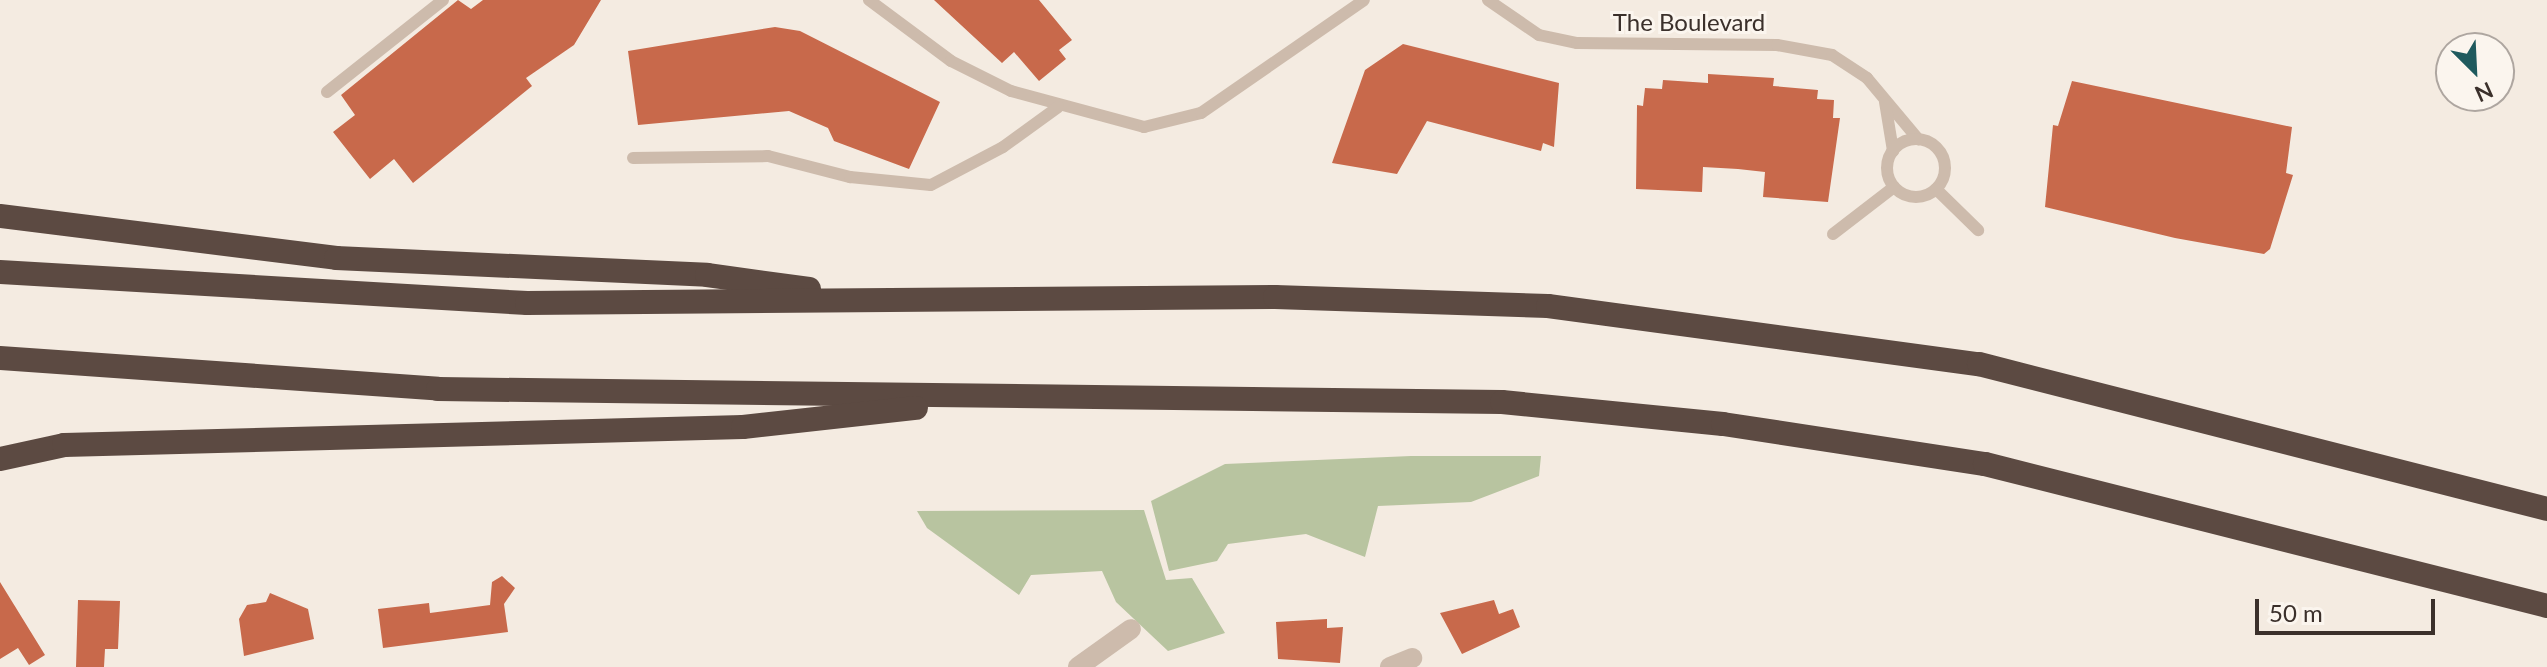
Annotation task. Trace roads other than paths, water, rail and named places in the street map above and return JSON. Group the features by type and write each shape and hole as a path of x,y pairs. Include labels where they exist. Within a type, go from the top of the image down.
{"highway":[{"path":"0,216 336,258 707,275 899,302"},
{"path":"0,272 340,297 899,302 1275,297 1548,306 1767,332 1979,364 2547,509"},
{"path":"0,358 438,389 1502,402 1723,424 1985,464 2547,606"},
{"path":"0,459 64,445 743,427 1010,397"}],"street":[{"path":"1078,667 1131,629"},
{"path":"1390,667 1412,658"}],"lane":[{"path":"327,92 443,0"},
{"path":"869,0 951,61 1058,107 1144,127 1173,124 1221,100 1364,0"},
{"name":"The Boulevard","path":"1488,0 1539,35 1577,43 1808,48 1853,66 1885,98 1918,139"},
{"path":"1885,98 1893,151 1887,169 1894,187 1920,197 1936,189 1945,163 1935,147 1918,139 1893,151"},
{"path":"633,158 768,156 850,177 931,185 1003,147 1058,107"},
{"path":"1833,234 1894,187"},
{"path":"1936,189 1978,230"}]}
